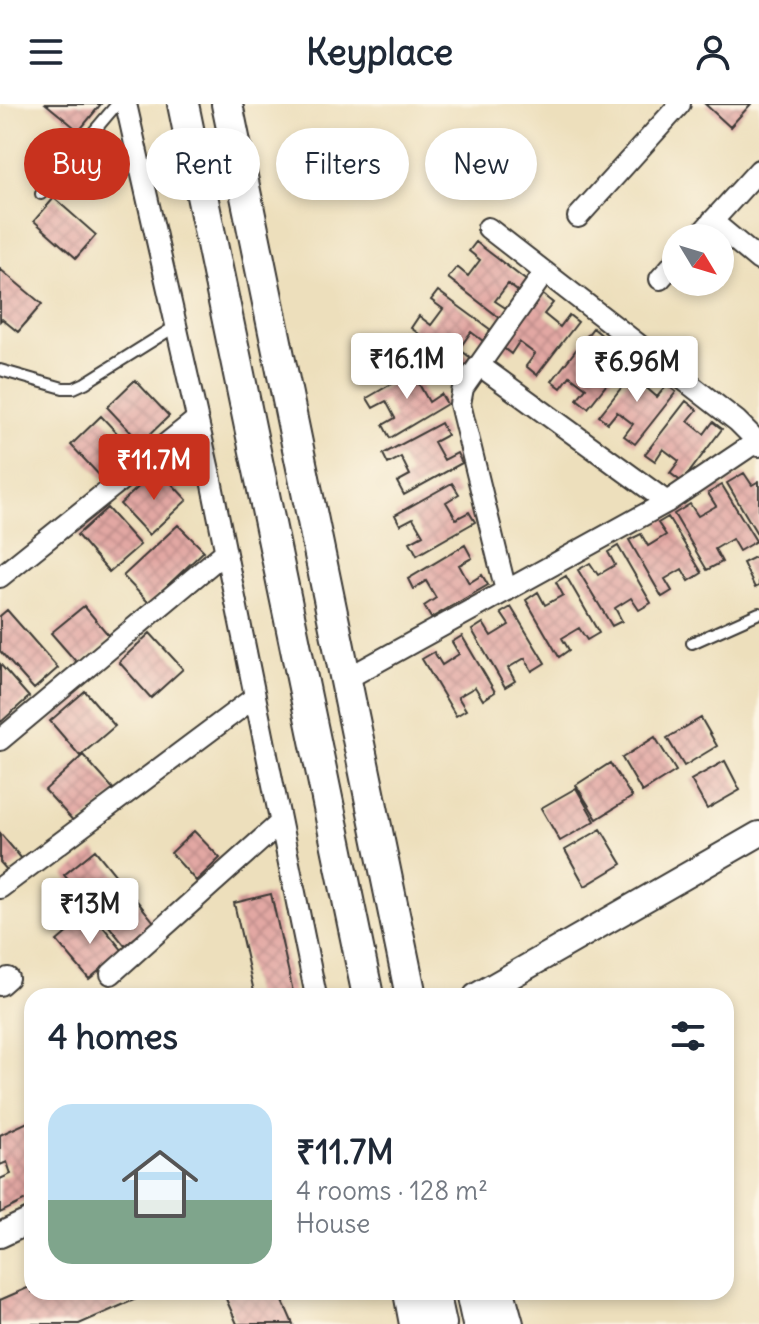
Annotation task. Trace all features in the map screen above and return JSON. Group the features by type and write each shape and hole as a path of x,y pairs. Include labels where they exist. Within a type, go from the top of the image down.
{"highway":[{"path":"412,1300 416,1324"},
{"path":"435,1300 440,1324"},
{"path":"474,1300 479,1324"},
{"path":"500,1300 507,1324"}],"main road":[{"path":"183,104 366,988"},
{"path":"227,104 409,988"}],"street":[{"path":"126,104 197,419 314,988"},
{"path":"578,217 680,104"},
{"path":"709,224 759,170"},
{"path":"712,221 759,260"},
{"path":"346,679 667,502 758,444 737,421 488,228"},
{"path":"506,591 460,404 463,388 545,272"},
{"path":"479,365 667,502"},
{"path":"0,577 197,419"},
{"path":"0,740 225,552"},
{"path":"0,888 255,697"},
{"path":"111,974 280,823"},
{"path":"490,988 759,834"},
{"path":"0,1235 24,1224"}],"lane":[{"path":"97,128 117,104"},
{"path":"0,370 63,388 74,388 176,326"},
{"path":"692,643 759,613"}],"building":[{"path":"46,104 101,104 81,128 75,128"},
{"path":"705,104 751,104 730,127"},
{"path":"52,200 56,200 96,235 76,258 34,221"},
{"path":"476,242 528,282 520,293 508,284 495,301 507,309 500,318 448,278 457,267 468,276 480,260 469,251"},
{"path":"0,269 42,304 18,332 2,319 0,321"},
{"path":"438,291 491,330 483,341 471,332 459,349 471,358 464,367 411,328 419,316 431,325 443,309 431,300"},
{"path":"542,294 553,303 544,314 560,327 569,315 578,322 537,375 526,366 535,354 519,342 511,354 501,346"},
{"path":"593,328 604,337 595,348 611,361 620,349 629,356 588,408 577,399 586,388 570,376 561,388 552,381"},
{"path":"640,364 651,373 642,384 657,397 667,385 676,392 635,444 624,436 633,424 617,412 608,423 599,416"},
{"path":"424,365 431,377 419,384 429,402 441,394 447,404 390,438 383,425 395,418 386,401 373,408 367,398"},
{"path":"135,380 169,416 141,443 107,407"},
{"path":"686,401 697,410 688,421 704,434 713,422 722,429 682,482 670,473 679,461 663,449 655,461 645,454"},
{"path":"101,416 132,449 102,478 71,445"},
{"path":"441,423 447,435 434,442 444,460 457,453 462,463 404,495 397,482 410,475 401,457 388,464 383,454"},
{"path":"158,469 187,500 149,535 120,504"},
{"path":"744,473 752,485 759,481 759,537 727,483"},
{"path":"452,483 459,494 446,502 456,519 469,512 475,522 417,555 410,542 423,535 413,518 400,525 395,515"},
{"path":"722,485 756,541 739,551 732,539 715,549 722,562 707,570 674,514 690,504 698,516 716,506 708,493"},
{"path":"107,508 140,545 109,572 77,535"},
{"path":"668,517 702,573 689,581 682,569 665,579 672,591 662,597 629,540 641,534 648,546 666,535 658,523"},
{"path":"178,525 204,551 149,603 123,576"},
{"path":"465,545 472,558 459,565 469,583 482,575 488,585 431,618 424,606 436,598 426,581 413,589 408,579"},
{"path":"618,546 651,603 639,610 631,598 615,608 622,621 612,626 578,570 590,563 598,575 615,565 608,552"},
{"path":"759,555 759,586 755,588 743,563"},
{"path":"566,576 599,633 587,640 579,628 562,638 569,650 559,657 526,600 538,592 545,605 563,595 556,582"},
{"path":"84,606 111,638 79,665 51,633"},
{"path":"511,607 545,663 532,671 525,658 508,668 515,681 505,687 472,630 483,623 491,636 509,625 501,613"},
{"path":"7,610 58,668 34,689 0,651 0,616"},
{"path":"150,633 183,669 151,698 119,662"},
{"path":"462,636 495,692 483,700 475,687 458,697 466,710 456,716 422,659 434,652 442,665 459,654 452,642"},
{"path":"0,664 29,697 1,722 0,720"},
{"path":"85,691 115,726 80,756 50,721"},
{"path":"701,718 717,746 684,766 667,738"},
{"path":"655,737 676,771 642,792 622,758"},
{"path":"83,755 116,792 78,826 45,790"},
{"path":"725,761 740,790 707,809 691,780"},
{"path":"610,763 632,797 597,819 576,785"},
{"path":"576,788 595,821 560,841 541,808"},
{"path":"601,829 622,864 585,886 565,850"},
{"path":"194,831 220,858 196,881 171,853"},
{"path":"0,833 22,859 8,871 0,862"},
{"path":"95,850 121,882 90,907 64,875"},
{"path":"125,886 154,922 125,946 96,910"},
{"path":"271,894 292,988 253,988 234,903"},
{"path":"91,912 123,951 89,979 57,941"},
{"path":"24,1124 24,1201 0,1213 0,1179 11,1174 7,1162 0,1165 0,1135"},
{"path":"24,1290 24,1300 134,1300 79,1324 0,1324 0,1300"},
{"path":"226,1300 282,1300 293,1324 237,1324"}]}
